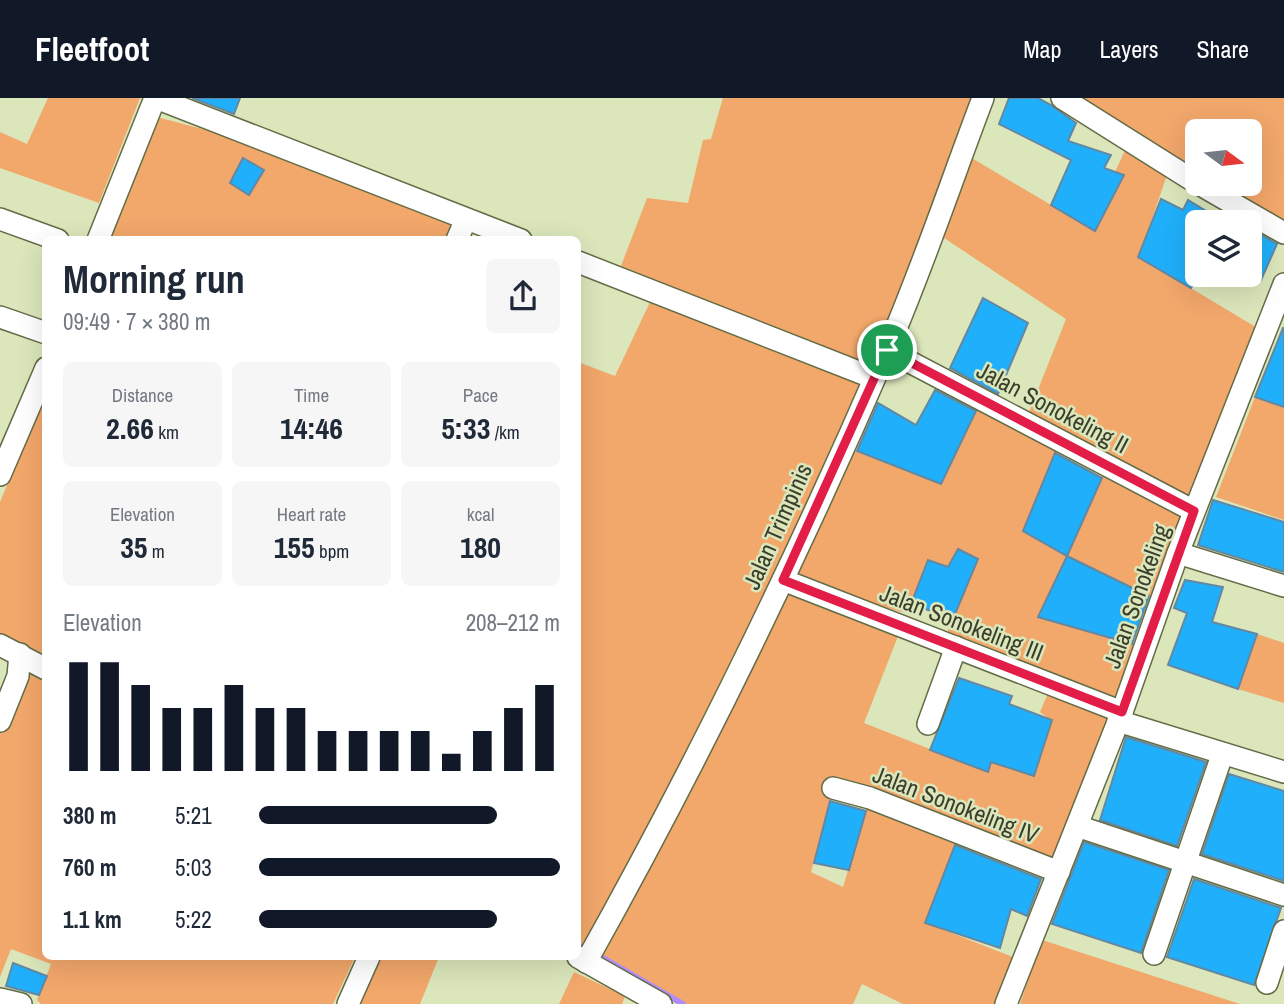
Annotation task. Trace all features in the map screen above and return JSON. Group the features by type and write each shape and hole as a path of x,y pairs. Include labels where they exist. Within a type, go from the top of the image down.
{"street":[{"path":"101,236 156,98 511,236"},
{"name":"Jalan Trimpinis","path":"582,959 646,855 783,580 887,350 935,232 983,98"},
{"path":"1062,98 1185,175"},
{"path":"1220,196 1284,233"},
{"path":"0,219 47,236"},
{"path":"459,236 466,219"},
{"path":"581,263 874,378"},
{"name":"Jalan Sonokeling","path":"1006,1004 1120,717 1178,553 1284,284"},
{"path":"0,317 42,333"},
{"name":"Jalan Sonokeling II","path":"887,350 1194,511"},
{"path":"0,475 42,377"},
{"path":"1178,553 1284,586"},
{"name":"Jalan Sonokeling III","path":"783,580 956,648 1120,717 1284,772"},
{"path":"0,645 42,667"},
{"path":"928,724 956,648"},
{"path":"0,721 18,676 20,654"},
{"path":"1154,954 1219,764"},
{"name":"Jalan Sonokeling IV","path":"834,788 870,798 1059,873"},
{"path":"1077,826 1284,895"},
{"path":"1268,983 1284,931"},
{"path":"582,959 630,996 661,1004"},
{"path":"348,1004 368,960"},
{"path":"0,999 21,1004"}],"shaded area":[{"path":"48,98 140,98 99,203 0,168 0,132 27,144"},
{"path":"723,98 976,98 871,367 621,266 647,198 688,203 703,140 711,139"},
{"path":"1070,98 1284,98 1284,224 1237,196 1262,196 1262,119 1185,119 1185,165"},
{"path":"153,116 229,136 456,223 451,236 105,236"},
{"path":"1127,146 1169,169 1139,257 1259,329 1192,500 1028,415 1066,319 944,238 970,157 1095,231 1124,175 1115,172"},
{"path":"651,300 863,379 776,579 585,948 581,946 581,363 615,376"},
{"path":"1255,397 1284,407 1284,520 1216,497"},
{"path":"42,400 42,657 0,636 0,502"},
{"path":"977,410 1057,449 1023,530 1066,555 1104,472 1185,512 1153,598 1068,556 1038,617 1135,645 1121,705 947,633 978,559 958,550 948,567 928,560 911,604 902,612 792,582 902,626 864,723 988,772 994,753 1015,756 1011,768 1033,776 1052,721 1040,712 1049,691 1112,714 1053,863 868,792 833,788 811,872 843,887 870,798 959,835 926,923 1023,961 1003,1004 903,1004 862,984 853,1004 683,1004 598,955 717,738 712,735 789,582 783,580 841,451 853,450 941,484"},
{"path":"1257,634 1284,643 1284,703 1238,689"},
{"path":"30,668 42,675 42,960 354,960 333,1004 41,1004 37,1000 51,964 11,949 0,977 0,729"},
{"path":"1042,940 1240,1004 1020,1004"},
{"path":"376,960 438,960 420,1004 357,1004"},
{"path":"574,972 625,996 622,1004 559,1004"}],"building":[{"path":"192,98 240,98 234,114"},
{"path":"1009,98 1038,98 1051,105 1076,123 1068,141 1111,155 1104,168 1124,175 1095,231 1051,205 1071,160 999,124"},
{"path":"243,158 264,170 249,195 230,183"},
{"path":"1161,199 1183,210 1188,200 1204,210 1185,210 1185,284 1138,257"},
{"path":"1262,235 1277,244 1262,278"},
{"path":"983,298 1028,323 998,394 950,368"},
{"path":"1284,328 1284,407 1255,397"},
{"path":"935,390 976,411 941,484 857,451 878,403 916,425"},
{"path":"1055,453 1102,478 1067,556 1023,531"},
{"path":"1213,500 1284,522 1284,572 1198,545"},
{"path":"958,549 978,559 953,619 911,604 928,560 948,567"},
{"path":"1067,556 1149,596 1132,644 1038,617"},
{"path":"1185,580 1223,587 1212,622 1257,634 1238,689 1168,665 1187,613 1174,608"},
{"path":"959,678 1012,696 1009,704 1052,720 1034,776 991,762 988,772 930,750"},
{"path":"1126,737 1206,762 1177,846 1100,820"},
{"path":"1229,774 1284,791 1284,881 1202,854"},
{"path":"830,801 866,811 849,870 814,863"},
{"path":"1084,842 1169,870 1141,953 1052,924"},
{"path":"955,845 1041,879 1027,916 1011,909 1000,948 925,923"},
{"path":"1194,879 1281,908 1254,985 1167,957"},
{"path":"13,963 47,976 39,995 6,986"}],"waterway":[{"path":"581,946 585,948 588,944"},
{"path":"598,955 683,1004"}],"route":[{"path":"887,350 1194,511 1122,712 783,580 887,350"}]}
